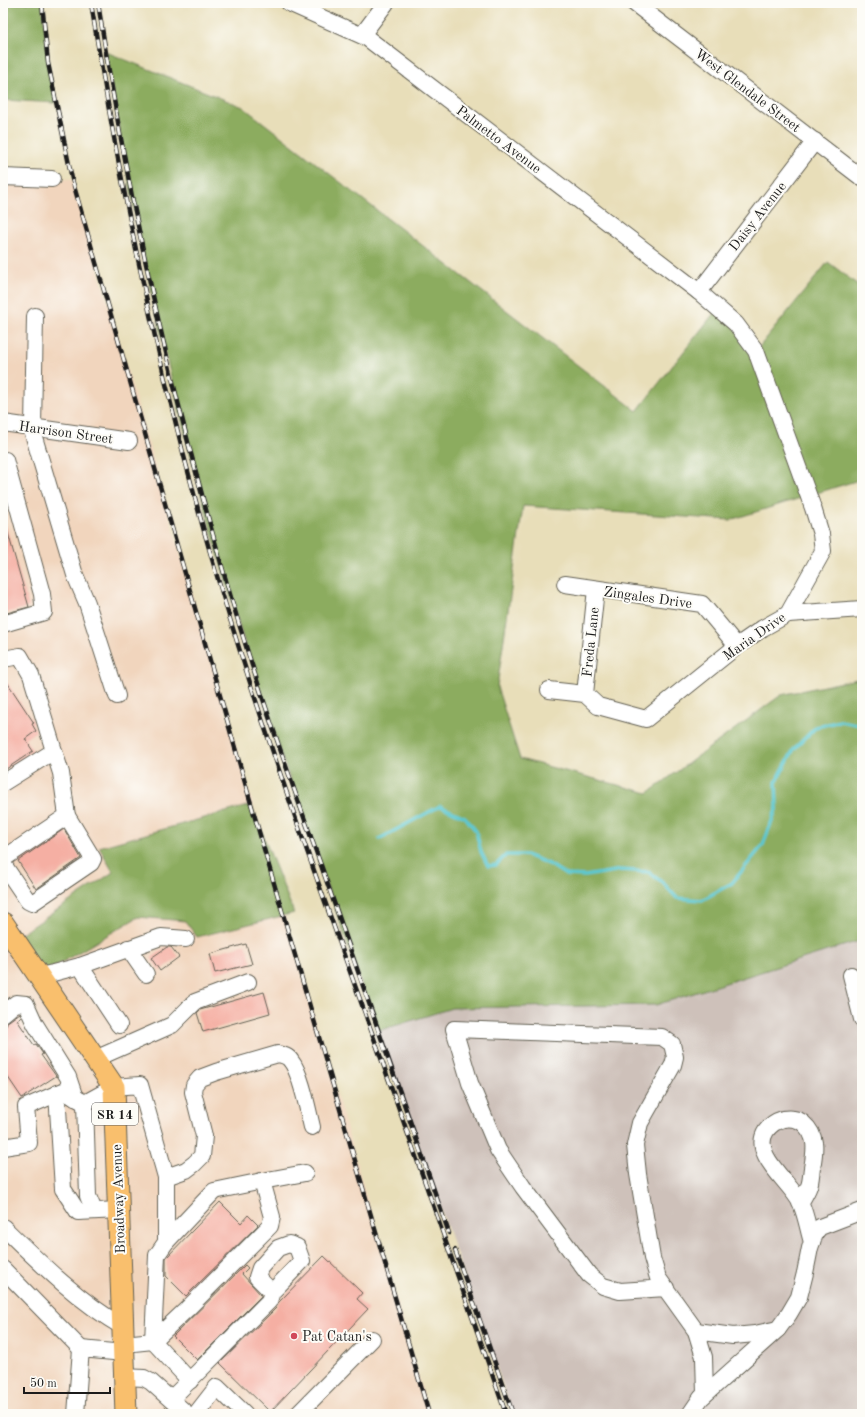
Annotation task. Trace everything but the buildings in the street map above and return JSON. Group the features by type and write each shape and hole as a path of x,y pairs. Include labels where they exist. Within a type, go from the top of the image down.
{"main road":[{"name":"SR 14","path":"3,924 114,1087"},
{"name":"Broadway Avenue","path":"114,1087 126,1414"}],"street":[{"name":"Palmetto Avenue","path":"289,3 362,35 699,292"},
{"path":"362,35 386,3"},
{"name":"West Glendale Street","path":"634,3 862,178"},
{"name":"Daisy Avenue","path":"699,292 815,141"},
{"path":"3,177 52,179"},
{"name":"Maria Drive","path":"585,694 598,706 646,719 737,646 763,628 788,614 823,551 821,534 813,508 756,352 736,324 699,292"},
{"path":"35,316 32,427 75,575 87,603 117,696"},
{"name":"Harrison Street","path":"3,423 129,441"},
{"path":"3,460 5,460 42,594 44,612 3,624"},
{"name":"Zingales Drive","path":"565,584 702,604 737,646"},
{"name":"Freda Lane","path":"585,694 596,589"},
{"path":"788,614 862,609"},
{"path":"3,659 20,656 31,675 61,773 67,816 93,859 91,863 32,903 28,901 3,864"},
{"path":"550,690 585,694"},
{"path":"3,783 54,751"},
{"path":"3,859 67,816"},
{"path":"39,976 80,966 161,937 186,939"},
{"path":"128,948 146,974"},
{"path":"80,966 119,1025"},
{"path":"851,975 862,1019"},
{"path":"95,1059 172,1025 195,1002 248,982"},
{"path":"3,1014 16,1003 26,1004 35,1024 68,1077 80,1100 88,1196 86,1211"},
{"path":"666,1288 620,1291 603,1286 589,1275 523,1187 498,1150 470,1083 454,1029 662,1038 672,1044 675,1057 673,1065 640,1123 635,1145 638,1174 652,1258 658,1278 666,1288 696,1331 704,1357 705,1394"},
{"path":"166,1177 186,1170 202,1156 204,1136 192,1092 194,1085 200,1078 216,1072 278,1054 284,1055 292,1061 298,1075 312,1127"},
{"path":"3,1147 29,1143 26,1108 57,1093 63,1091 80,1100 114,1087 140,1086 166,1177 166,1242"},
{"path":"57,1093 63,1189 86,1211 119,1210"},
{"path":"800,1203 809,1186 815,1150 815,1140 811,1131 802,1122 793,1119 782,1119 769,1126 764,1134 761,1140 763,1150 769,1161 800,1203 812,1242"},
{"path":"190,1381 153,1341 157,1255 166,1242 214,1191 305,1174"},
{"path":"81,1349 124,1341 153,1341 188,1309 270,1226 272,1217 262,1181"},
{"path":"690,1414 701,1398 778,1329 789,1314 799,1297 812,1242 815,1233 820,1227 862,1211"},
{"path":"3,1226 51,1273 103,1315 124,1341"},
{"path":"3,1269 81,1349 76,1414"},
{"path":"171,1399 268,1301 272,1292"},
{"path":"696,1331 733,1336 755,1334 778,1329"},
{"path":"298,1414 372,1339"},
{"path":"125,1377 144,1378 151,1382 187,1414"},
{"path":"196,1414 217,1387 246,1414"}],"shaded area":[{"path":"3,177 72,179 429,1414 3,1414"},
{"path":"862,940 862,1414 513,1414 378,1031 452,1008 656,1005"}],"green space":[{"path":"3,3 42,3 48,63 56,103 3,100"},
{"path":"106,52 243,107 637,411 718,308 756,351 828,262 862,288 862,479 730,520 523,506 497,687 520,759 648,793 781,695 862,678 862,940 656,1005 452,1008 378,1031 296,799 257,682 203,502 170,374 142,246"},
{"path":"251,805 294,913 197,937 185,921 138,917 39,976 14,939 113,872 99,847"}],"waterway":[{"path":"379,839 440,806 465,817 476,831 481,852 488,866 496,865 506,855 526,855 549,864 566,875 585,876 621,870 649,872 664,884 677,898 702,900 732,883 763,845 777,807 776,782 794,749 816,727 840,721 862,725"}],"railway":[{"path":"42,3 48,63 72,179 264,849 429,1414"},
{"path":"91,3 126,203 140,269 170,401 204,531 223,596 264,725 330,917 409,1136 506,1414"},
{"path":"98,3 109,74 150,285 166,355 221,563 269,716 449,1233"},
{"path":"455,1250 513,1414"}],"place":[{"name":"Pat Catan's","path":"294,1336"}]}
